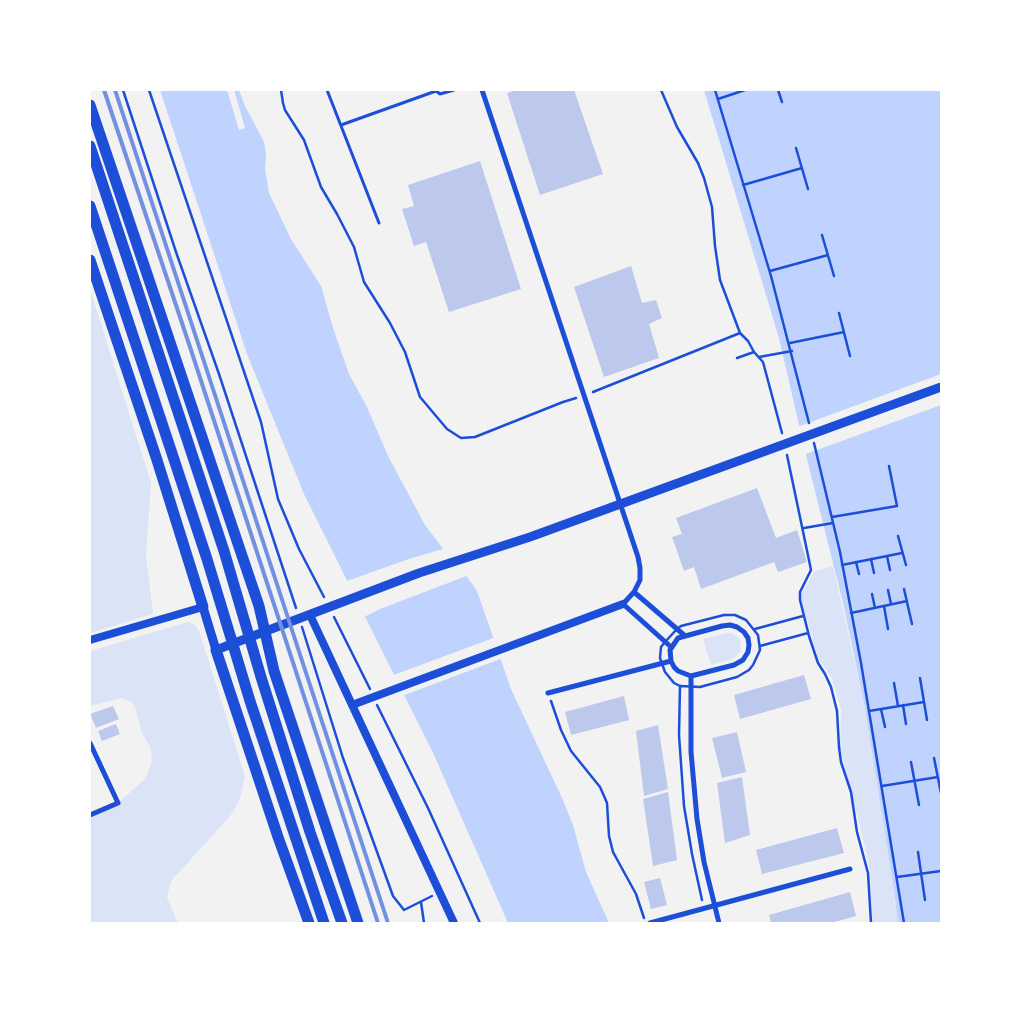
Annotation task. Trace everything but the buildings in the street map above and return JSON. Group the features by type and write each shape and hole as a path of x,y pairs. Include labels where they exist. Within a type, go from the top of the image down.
{"highway":[{"path":"90,105 259,606 274,671 358,923"},
{"path":"90,146 224,552 310,832 342,923"},
{"path":"90,206 207,558 250,701 324,923"},
{"path":"90,260 157,460 203,607"},
{"path":"220,648 275,828 309,923"}],"main road":[{"path":"203,607 220,648 419,572 530,537 941,387"}],"street":[{"path":"352,705 623,604 634,592 640,580 640,568 482,90"},
{"path":"634,592 684,636"},
{"path":"623,604 672,647"},
{"path":"90,640 203,607"},
{"path":"310,615 454,923"},
{"path":"730,625 744,632 748,638 749,647 743,660 734,665 691,676 678,671 671,661 672,647 678,638 730,625"},
{"path":"548,693 671,661"},
{"path":"691,676 691,752 697,819 704,862 720,923"},
{"path":"90,743 118,803 90,815"},
{"path":"650,923 850,869"}],"lane":[{"path":"327,90 380,223"},
{"path":"341,125 436,91 440,94 454,90"}],"path":[{"path":"123,90 298,613"},
{"path":"149,90 261,422 278,499 299,549 326,602"},
{"path":"281,90 285,110 304,140 321,187 354,247 364,282 390,323 405,352 420,397 447,429 461,438 475,437 563,402 584,396 740,333"},
{"path":"661,90 677,127 698,162 707,185 712,207 720,280 740,333 763,362 782,433"},
{"path":"715,90 770,271 810,426"},
{"path":"718,99 745,90"},
{"path":"778,90 782,102"},
{"path":"796,148 808,189"},
{"path":"743,185 802,168"},
{"path":"822,235 834,276"},
{"path":"770,271 828,255"},
{"path":"839,313 850,356"},
{"path":"790,343 844,332"},
{"path":"759,357 792,351"},
{"path":"737,358 754,352"},
{"path":"812,435 842,565 882,786 904,923"},
{"path":"787,452 804,528 811,570 801,588 799,596 808,633 818,663 831,687 837,711 841,762 851,792 868,874 871,923"},
{"path":"832,517 897,506 890,466"},
{"path":"804,528 833,523"},
{"path":"898,536 906,565"},
{"path":"842,565 902,553"},
{"path":"887,556 890,570"},
{"path":"871,559 874,573"},
{"path":"856,562 859,574"},
{"path":"904,589 912,624"},
{"path":"888,590 891,604"},
{"path":"872,594 875,608"},
{"path":"851,613 906,601"},
{"path":"884,606 888,629"},
{"path":"331,610 428,808 480,923"},
{"path":"729,614 746,620 758,635 760,646 757,660 743,674 700,687 680,686 674,683 665,672 661,663 660,653 665,642 677,629 729,614"},
{"path":"744,632 803,616"},
{"path":"300,622 343,758 393,896 404,910 421,902 424,923"},
{"path":"749,647 760,646 808,633"},
{"path":"920,678 927,720"},
{"path":"894,683 898,706"},
{"path":"548,693 561,730 571,751 600,787 604,796 613,852 636,894 645,923"},
{"path":"869,711 924,702"},
{"path":"903,705 906,724"},
{"path":"882,709 885,728"},
{"path":"934,758 941,794"},
{"path":"911,762 919,805"},
{"path":"882,786 938,777"},
{"path":"918,852 926,900"},
{"path":"897,877 941,871"}],"shaded area":[{"path":"90,289 151,483 146,556 153,614 90,633"},
{"path":"833,566 865,708 898,923 872,923 870,874 866,851 840,747 841,709 832,679 818,658 802,604 801,593 815,571"},
{"path":"188,622 195,625 199,631 245,776 240,798 231,815 171,881 167,897 178,923 90,923 90,816 118,803 145,779 152,761 151,749 141,731 135,707 131,702 122,698 90,706 90,651"},
{"path":"732,633 740,639 741,651 733,659 711,665 703,639"}],"water":[{"path":"160,90 239,90 245,106 264,142 265,168 269,193 291,239 321,286 349,374 367,407 388,456 425,525 477,591 511,689 562,798 573,825 586,872 609,923 508,923 434,755 304,494 247,354"},
{"path":"704,90 941,90 941,923 898,923 865,708 843,603 779,338"}],"pier":[{"path":"227,90 234,90 245,128 239,130"},
{"path":"941,374 941,405 803,455 797,427"},
{"path":"446,548 469,575 380,609 362,618 344,582"},
{"path":"496,637 503,658 402,696 391,676"}],"railway":[{"path":"104,90 378,923"},
{"path":"115,90 388,923"}]}
